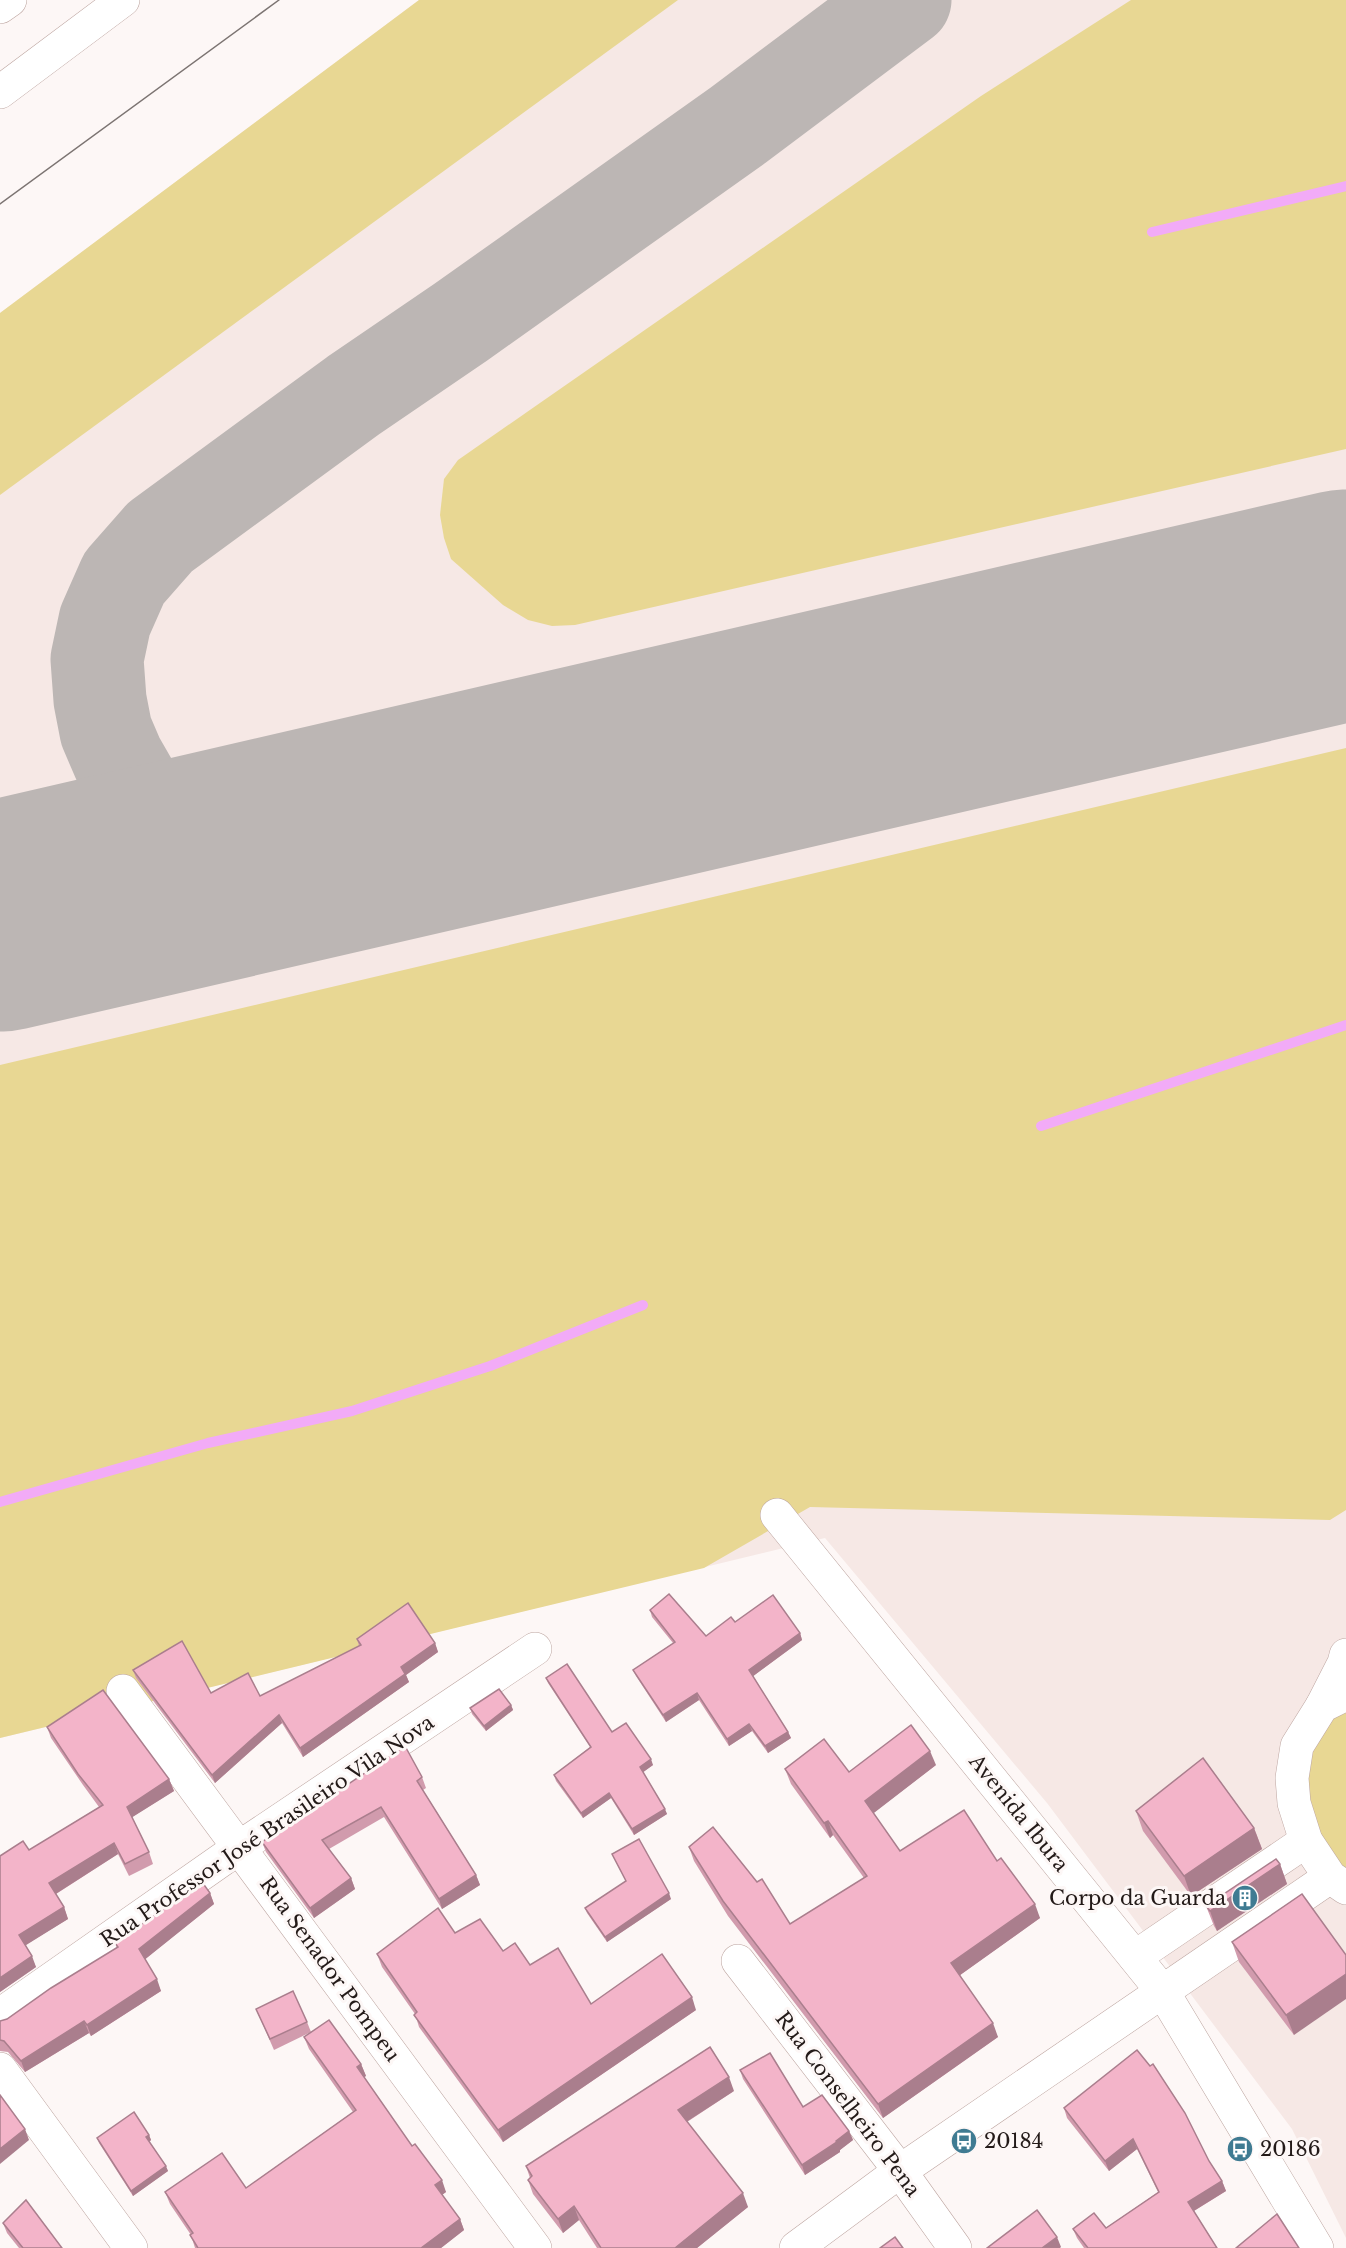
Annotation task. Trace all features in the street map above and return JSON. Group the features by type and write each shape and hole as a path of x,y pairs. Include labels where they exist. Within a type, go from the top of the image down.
{"street":[{"path":"0,8 10,0"},
{"path":"0,92 123,0"},
{"name":"Avenida Ibura","path":"777,1515 1163,1992 1317,2248"},
{"name":"Rua Professor José Brasileiro Vila Nova","path":"0,2015 240,1848 535,1649"},
{"path":"796,2248 900,2171 1163,1992 1338,1882 1306,1841 1294,1803 1292,1778 1297,1746 1334,1700 1346,1655"},
{"name":"Rua Senador Pompeu","path":"123,1691 535,2248"},
{"path":"1135,1957 1306,1841"},
{"name":"Rua Conselheiro Pena","path":"738,1961 900,2171 955,2248"},
{"path":"0,2069 131,2248"}],"shaded area":[{"path":"419,0 1346,0 1346,2238 1292,2129 1047,1803 825,1538 0,1738 0,313"},
{"path":"419,0 678,0 0,495 0,313"},
{"path":"1131,0 1346,0 1346,449 575,625 552,626 528,620 503,605 451,559 440,515 444,479 458,460 981,96"},
{"path":"1346,748 1346,1510 1330,1520 810,1507 704,1568 0,1738 0,1065"},
{"path":"1346,1655 1346,1888 1295,1802"}],"building":[{"path":"669,1594 706,1636 731,1617 735,1622 773,1595 800,1633 749,1670 788,1732 765,1746 749,1724 727,1739 697,1693 663,1715 633,1670 675,1642 650,1610"},
{"path":"408,1603 435,1643 401,1667 405,1674 300,1748 279,1715 212,1775 133,1670 182,1641 211,1693 248,1673 260,1696 361,1645 357,1639"},
{"path":"567,1664 612,1732 626,1723 651,1759 640,1767 665,1809 632,1829 609,1793 581,1813 554,1775 591,1747 546,1678"},
{"path":"499,1689 511,1705 484,1726 470,1708"},
{"path":"103,1690 169,1779 127,1807 149,1852 125,1864 114,1843 49,1883 64,1907 19,1935 32,1956 0,1978 0,1856 23,1841 29,1850 103,1805 78,1774 47,1727"},
{"path":"911,1725 930,1751 865,1801 900,1851 964,1810 997,1861 1001,1858 1035,1904 951,1963 993,2023 878,2104 723,1901 689,1847 713,1827 757,1882 762,1879 790,1924 867,1876 828,1821 824,1823 785,1769 824,1739 849,1772"},
{"path":"405,1746 422,1777 417,1781 476,1875 439,1899 381,1807 322,1840 351,1878 310,1908 262,1842"},
{"path":"1203,1758 1254,1828 1184,1876 1136,1811"},
{"path":"639,1839 669,1893 605,1937 585,1908 626,1881 612,1854"},
{"path":"1276,1859 1280,1864 1210,1911 1206,1906"},
{"path":"202,1882 210,1893 139,1949 157,1979 87,2025 84,2021 21,2061 4,2041 0,2040 0,2021 7,2019 51,1988 118,1947 115,1943"},
{"path":"1302,1894 1346,1955 1346,1974 1286,2015 1232,1942"},
{"path":"438,1908 455,1933 480,1919 503,1951 515,1943 530,1965 558,1948 591,2004 662,1954 692,1997 498,2130 414,2015 417,2012 377,1954"},
{"path":"293,1991 307,2022 270,2039 256,2009"},
{"path":"329,2020 361,2064 357,2067 412,2146 415,2144 442,2180 435,2185 460,2219 421,2248 198,2248 190,2235 193,2233 165,2192 222,2153 246,2188 356,2110 304,2037"},
{"path":"710,2047 729,2077 678,2110 743,2193 675,2248 601,2248 574,2206 558,2219 528,2180 532,2176 526,2166"},
{"path":"1137,2050 1150,2066 1153,2064 1185,2113 1209,2161 1222,2181 1188,2202 1217,2248 1088,2248 1073,2229 1094,2213 1106,2228 1159,2192 1133,2139 1105,2161 1064,2108"},
{"path":"770,2053 803,2107 822,2095 849,2131 837,2142 802,2165 740,2070"},
{"path":"0,2095 25,2129 0,2149"},
{"path":"134,2112 149,2135 146,2137 166,2166 131,2191 97,2138"},
{"path":"26,2200 62,2248 23,2248 3,2223"},
{"path":"1037,2210 1057,2237 1042,2248 987,2248"},
{"path":"1277,2214 1299,2248 1236,2248"},
{"path":"895,2237 903,2248 880,2248"}],"waterway":[{"path":"1152,232 1346,186"},
{"path":"1041,1126 1346,1025"},
{"path":"0,1502 208,1443 352,1411 490,1366 643,1305"}],"taxiway":[{"path":"323,841 254,846 203,837 160,811 137,792 118,759 106,731 100,700 97,659 105,621 124,578 160,537 354,395 737,126 905,0"}],"runway":[{"path":"0,916 1346,605"}],"tram line":[{"path":"0,204 279,0"}],"place":[{"name":"Corpo da Guarda","path":"1245,1898"},
{"name":"20184","path":"964,2141"},
{"name":"20186","path":"1240,2149"}]}
